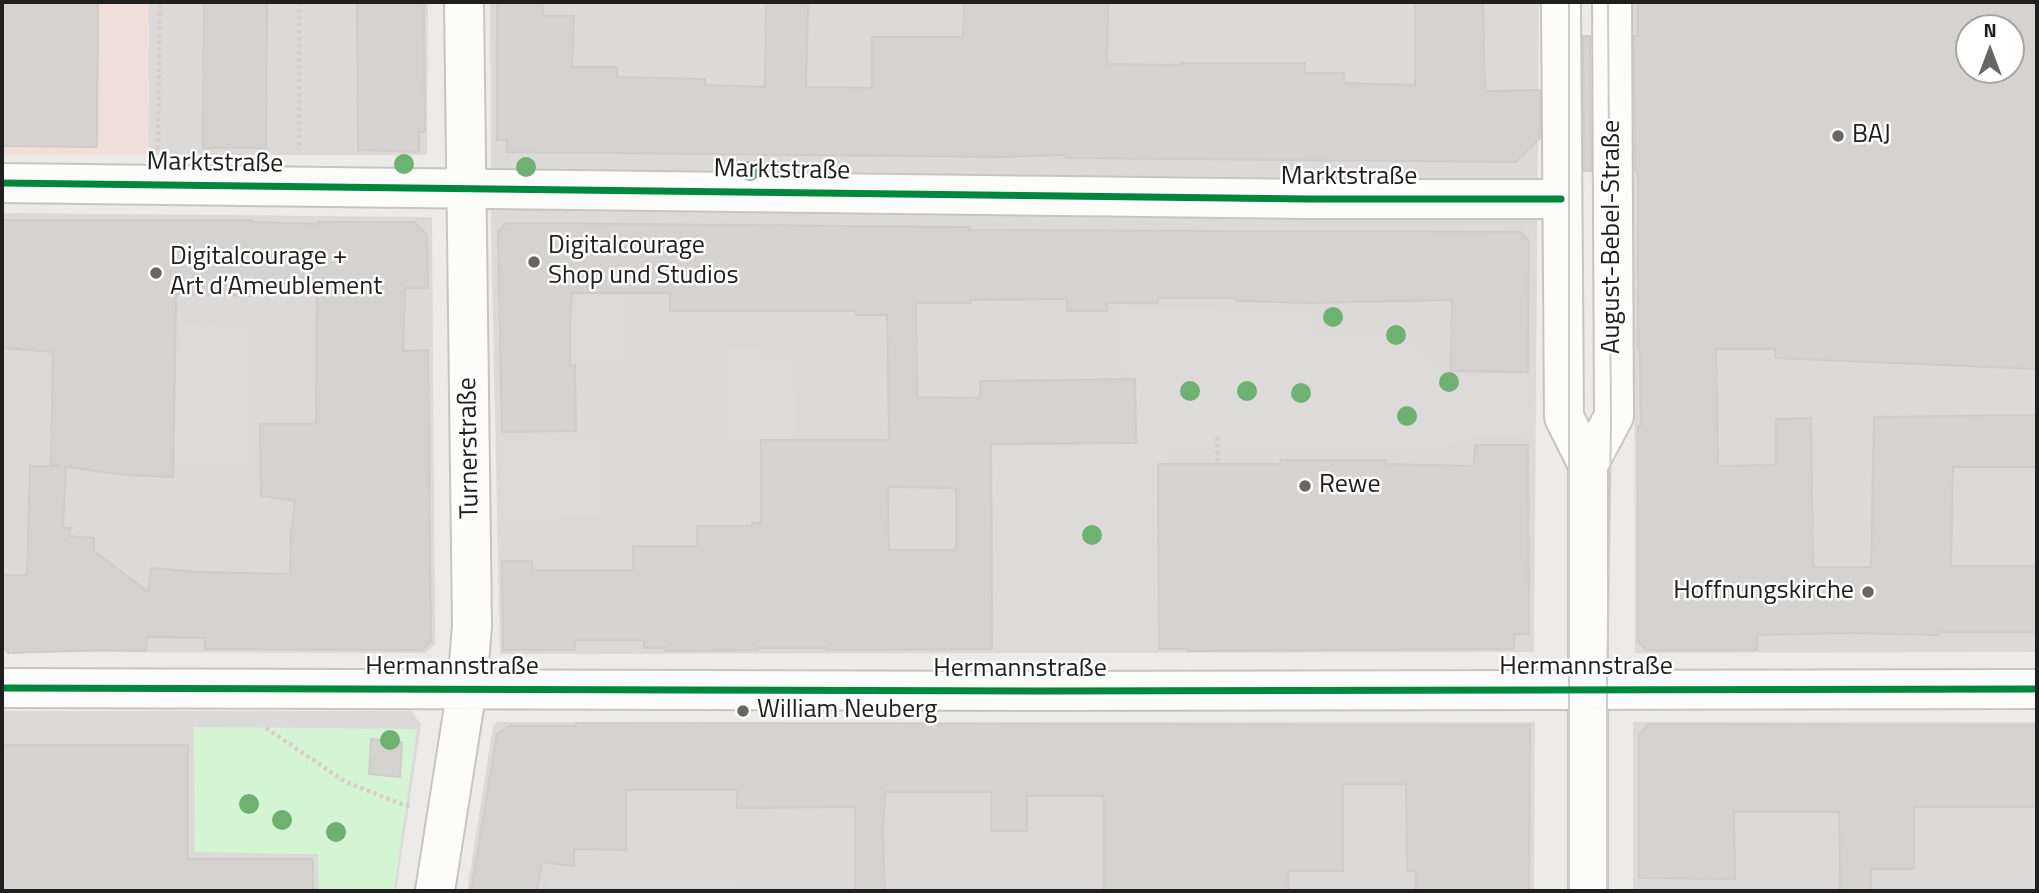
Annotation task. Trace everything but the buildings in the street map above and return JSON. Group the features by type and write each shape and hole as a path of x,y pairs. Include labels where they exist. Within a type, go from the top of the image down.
{"street":[{"name":"Turnerstraße","path":"435,891 467,688 472,626 464,2"},
{"name":"August-Bebel-Straße","path":"1561,2 1564,417 1588,465 1588,891"},
{"name":"August-Bebel-Straße","path":"1588,465 1614,416 1612,2"},
{"name":"Marktstraße","path":"2,183 1308,199 1561,199"},
{"name":"Hermannstraße","path":"2,688 1027,691 2037,689"}],"path":[{"path":"158,153 160,2"},
{"path":"299,2 299,186"},
{"path":"1217,437 1218,464"},
{"path":"257,690 257,722 344,782 401,804 447,813"}],"shaded area":[{"path":"2,2 149,2 148,155 2,155"},
{"path":"149,2 428,2 427,155 148,155"},
{"path":"490,2 1539,2 1534,652 500,654 491,227"},
{"path":"640,2 702,2 702,9 640,9"},
{"path":"1633,2 2037,2 2037,652 1635,653"},
{"path":"2,213 432,217 435,645 425,653 2,652"},
{"path":"575,298 620,298 620,360 574,360"},
{"path":"1120,309 1309,312 1309,340 1404,340 1442,375 1525,374 1525,434 1475,434 1442,445 1167,443 1168,466 1158,479 1157,649 992,649 991,444 1136,443 1135,379 1120,366"},
{"path":"180,326 249,327 247,465 179,464"},
{"path":"727,350 759,350 759,362 793,361 794,437 728,437"},
{"path":"599,440 600,514 504,516 503,442"},
{"path":"2,711 411,711 421,724 396,891 2,891"},
{"path":"497,722 1535,722 1534,891 467,891 493,726"},
{"path":"1633,722 2037,722 2037,891 1633,891"},
{"path":"734,882 734,891 548,891 549,883"}],"green space":[{"path":"194,727 417,729 394,891 319,891 318,854 195,852"}],"tram line":[{"path":"1569,2 1569,891"},
{"path":"1607,891 1611,423 1608,2"}],"cycle path":[{"path":"2,183 1308,199 1561,199"},
{"path":"2,688 1039,691 2037,689"}],"place":[{"name":"BAJ","path":"1838,136"},
{"name":"Digitalcourage Shop und Studios","path":"534,262"},
{"name":"Digitalcourage + Art d’Ameublement","path":"156,273"},
{"name":"Rewe","path":"1305,486"},
{"name":"Hoffnungskirche","path":"1868,592"},
{"name":"William Neuberg","path":"743,711"}]}
